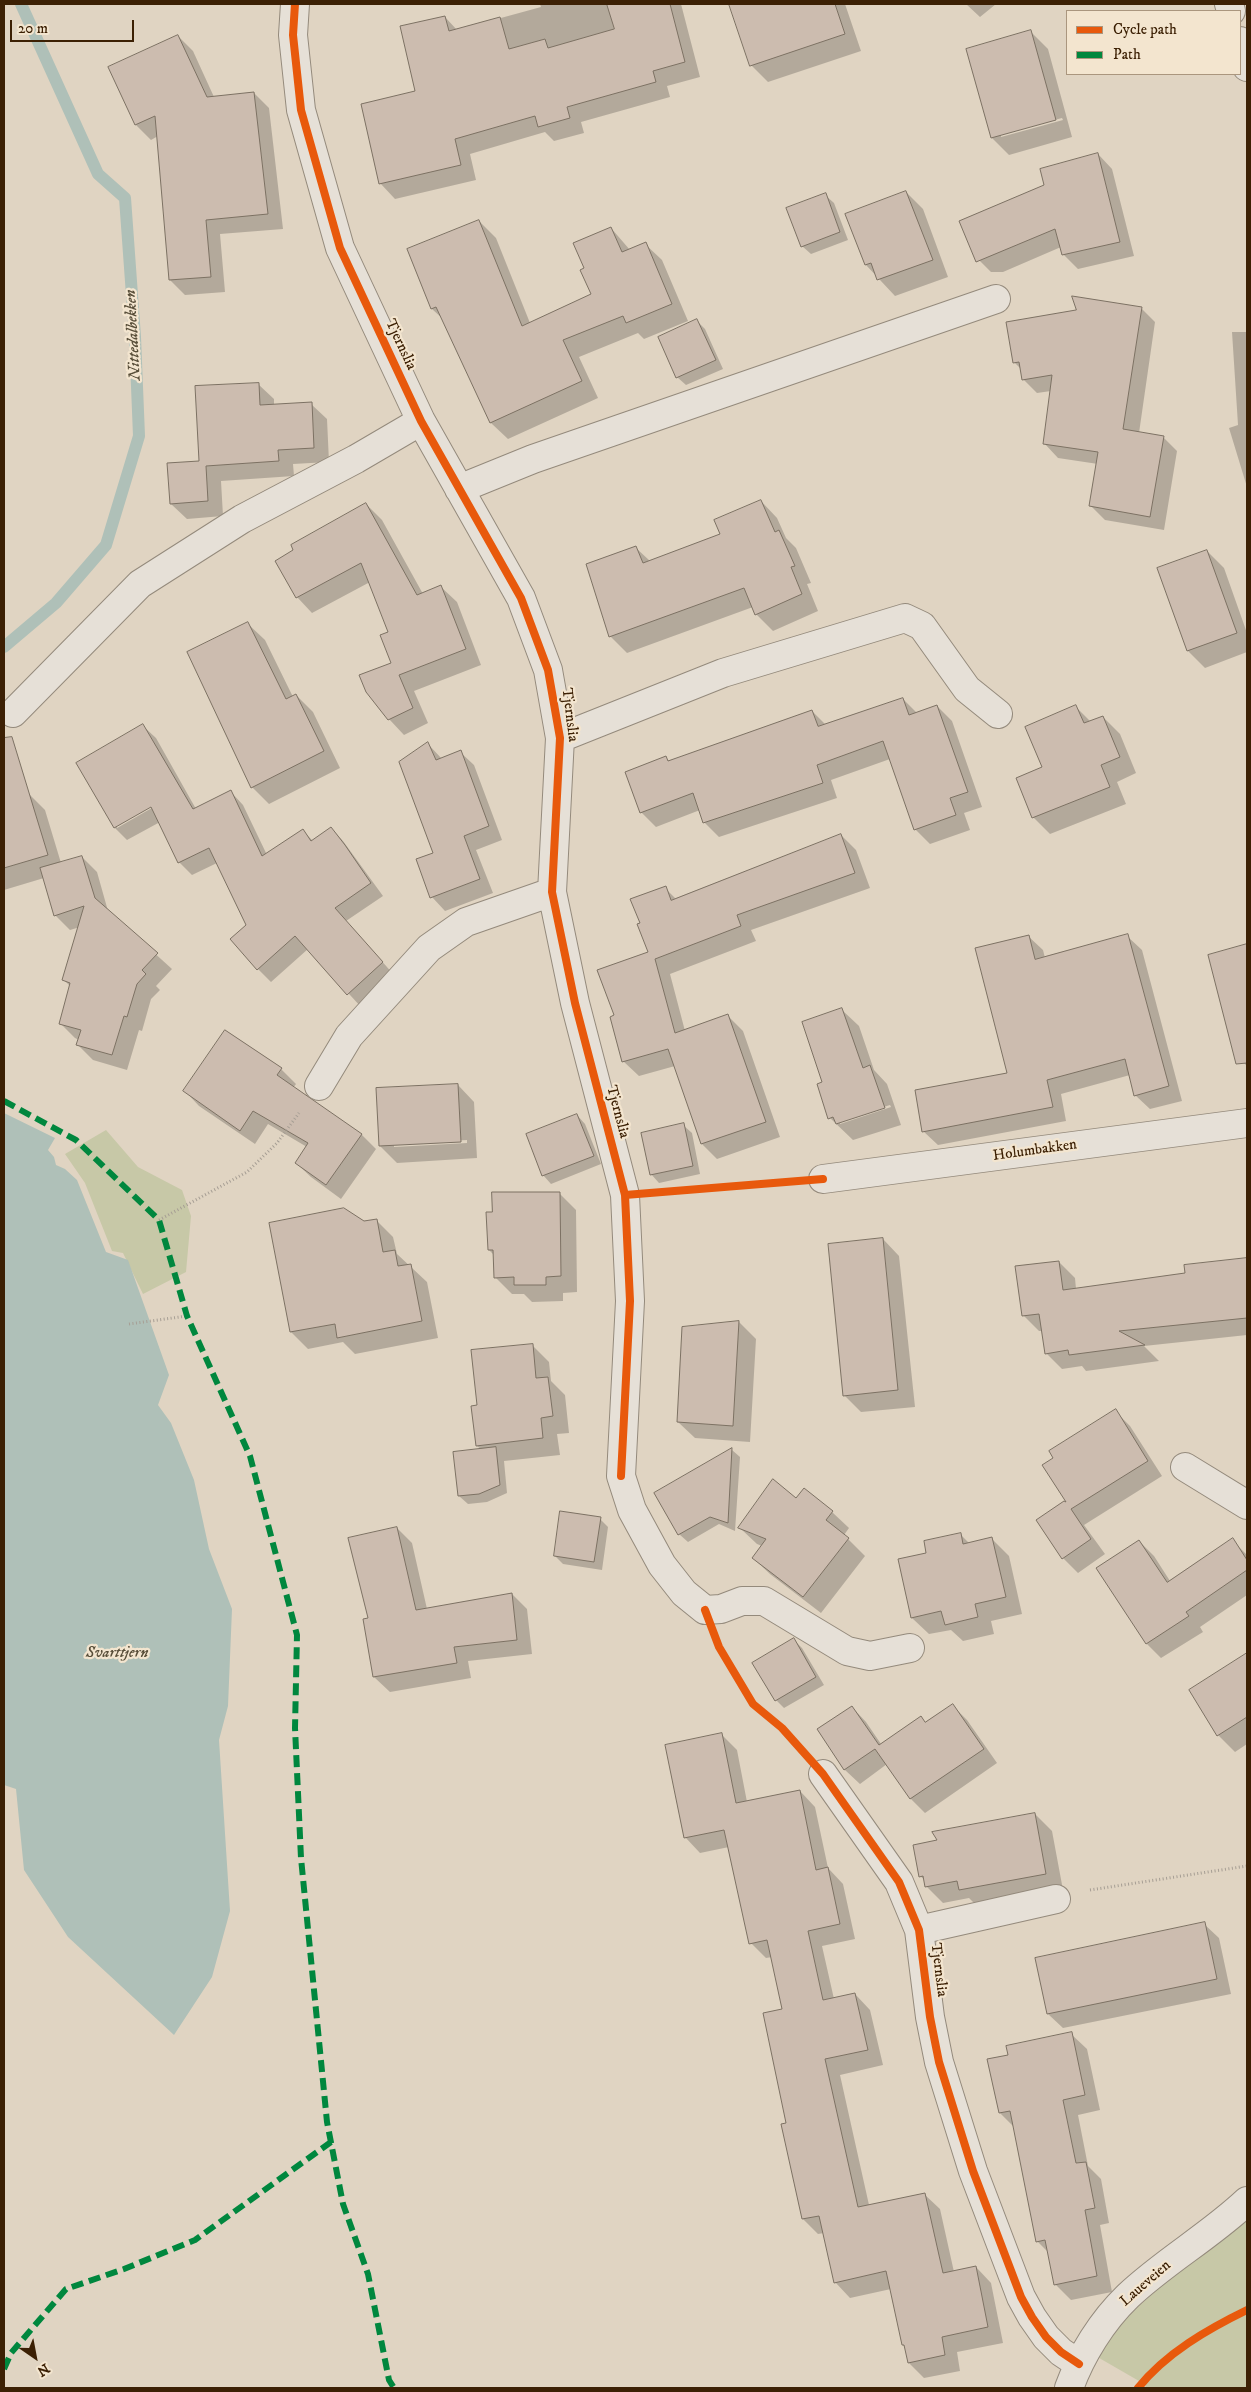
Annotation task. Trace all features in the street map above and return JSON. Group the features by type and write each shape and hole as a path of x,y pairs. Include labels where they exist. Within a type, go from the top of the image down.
{"street":[{"name":"Tjernslia","path":"295,4 293,35 300,110 340,248 420,421 521,598 548,670 560,738 552,892 574,1004 624,1196 630,1301 621,1476 632,1510 662,1564 684,1593 705,1610 721,1610 742,1601 764,1601 847,1651 870,1656 910,1648"},
{"path":"1241,45 1247,67"},
{"path":"459,489 532,459 996,299"},
{"path":"13,713 140,584 242,519 356,459 420,421"},
{"path":"560,738 723,673 905,618 922,626 967,689 998,714"},
{"path":"319,1086 349,1036 429,948 466,922 552,892"},
{"name":"Holumbakken","path":"822,1179 1247,1123"},
{"path":"1185,1467 1247,1505"},
{"name":"Tjernslia","path":"823,1774 899,1882 918,1930 930,2017 939,2062 973,2171 1021,2297 1046,2337 1062,2352 1074,2376"},
{"path":"918,1930 1056,1899"},
{"name":"Laueveien","path":"1074,2376 1109,2318 1128,2297 1229,2218 1247,2201"}],"path":[{"path":"159,1220 248,1172 277,1143 319,1086"},
{"path":"129,1324 187,1316"},
{"path":"1056,1899 1102,1886 1247,1866"}],"green space":[{"path":"106,1130 138,1167 182,1190 191,1216 186,1272 143,1294 123,1253 112,1251 85,1183 65,1154"},
{"path":"1247,2212 1247,2388 1145,2388 1146,2385 1087,2351"}],"water":[{"name":"Svarttjern","path":"4,1113 55,1138 48,1150 54,1157 56,1165 65,1169 77,1180 106,1252 128,1260 169,1375 158,1405 171,1423 194,1480 209,1549 232,1609 228,1706 219,1740 230,1911 212,1977 174,2035 68,1937 24,1870 16,1789 4,1785"}],"building":[{"path":"607,4 670,4 685,62 653,71 656,82 567,107 570,118 538,127 535,116 455,139 461,165 379,184 361,104 415,91 400,26 445,16 449,31 500,17 509,49 545,39 548,48 614,29"},
{"path":"729,4 835,4 845,34 750,66"},
{"path":"1031,30 1056,120 991,138 966,49"},
{"path":"178,35 207,97 254,92 268,214 206,220 211,277 169,280 155,116 135,125 108,67"},
{"path":"1098,153 1120,242 1062,255 1055,229 976,262 959,221 1044,185 1040,169"},
{"path":"906,191 933,260 877,280 871,263 865,265 845,214"},
{"path":"826,193 840,232 801,247 786,208"},
{"path":"479,220 522,326 591,294 580,270 584,268 573,243 611,227 622,252 646,242 672,304 626,323 623,316 563,340 582,381 490,423 436,307 431,309 407,249"},
{"path":"1072,296 1142,307 1123,429 1164,436 1150,517 1089,506 1098,452 1043,444 1052,375 1022,380 1019,362 1013,363 1006,322 1076,310"},
{"path":"697,319 716,360 676,378 658,337"},
{"path":"259,383 260,405 312,402 314,448 278,450 279,461 206,466 208,501 170,504 167,463 199,461 195,386"},
{"path":"761,500 775,532 779,530 795,566 791,567 802,594 755,615 744,588 609,637 586,564 636,546 643,563 720,534 714,520"},
{"path":"366,503 417,595 441,585 466,649 399,675 413,708 388,720 366,692 359,675 391,663 380,635 388,632 361,563 296,598 275,561 293,550 291,545"},
{"path":"1207,550 1237,633 1187,651 1157,568"},
{"path":"248,622 286,699 296,694 324,751 251,788 187,652"},
{"path":"903,698 909,715 937,705 968,792 950,798 956,815 914,830 883,741 817,765 823,783 703,823 693,793 640,813 625,772 666,756 668,761 812,710 818,726"},
{"path":"1076,705 1084,723 1103,716 1120,757 1101,765 1110,787 1032,818 1016,778 1042,767 1025,727"},
{"path":"143,724 193,809 231,790 262,856 303,829 311,841 331,827 345,845 371,883 335,908 383,962 347,995 295,936 257,970 230,939 246,925 209,848 178,863 151,807 114,828 76,763"},
{"path":"12,737 48,855 4,868 4,738"},
{"path":"428,742 436,760 461,750 489,826 464,836 480,879 430,898 416,859 433,853 399,762"},
{"path":"841,834 855,873 737,915 741,926 655,959 675,1033 728,1014 766,1122 701,1144 668,1049 622,1062 610,1017 614,1015 597,970 648,952 637,924 640,923 630,899 666,886 671,900"},
{"path":"82,856 95,898 158,953 142,970 146,974 137,984 127,1017 124,1016 112,1055 76,1045 81,1030 59,1024 70,983 62,980 84,906 54,916 40,868"},
{"path":"1128,934 1169,1086 1134,1096 1125,1059 1047,1080 1053,1107 922,1132 915,1090 1007,1073 975,948 1029,935 1035,959"},
{"path":"1247,944 1247,1063 1236,1064 1208,955"},
{"path":"842,1008 863,1068 870,1065 885,1108 836,1124 833,1117 828,1119 817,1084 822,1082 802,1022"},
{"path":"225,1030 282,1068 277,1075 362,1134 326,1185 295,1163 308,1143 253,1111 240,1131 183,1091"},
{"path":"458,1084 461,1142 379,1146 376,1088"},
{"path":"577,1114 594,1156 542,1176 526,1134"},
{"path":"684,1123 693,1166 650,1175 641,1133"},
{"path":"492,1192 560,1192 561,1276 546,1277 546,1285 514,1285 514,1277 494,1278 493,1250 488,1250 486,1212 492,1212"},
{"path":"344,1208 364,1221 377,1219 383,1252 395,1250 398,1266 411,1264 422,1321 337,1338 335,1324 290,1332 269,1223"},
{"path":"883,1238 898,1390 843,1396 828,1244"},
{"path":"1247,1258 1247,1318 1119,1331 1145,1345 1069,1355 1068,1350 1045,1354 1039,1314 1022,1316 1015,1266 1059,1261 1063,1290 1185,1273 1184,1265"},
{"path":"739,1321 733,1426 677,1422 682,1327"},
{"path":"533,1344 536,1378 548,1377 553,1416 541,1418 543,1438 476,1446 471,1406 477,1405 471,1350"},
{"path":"1116,1409 1148,1461 1071,1509 1091,1539 1062,1559 1036,1520 1064,1501 1066,1502 1042,1465 1053,1458 1049,1451"},
{"path":"496,1447 500,1485 479,1494 458,1496 453,1452"},
{"path":"732,1448 728,1523 710,1517 678,1535 654,1493"},
{"path":"773,1479 796,1498 804,1488 833,1511 826,1520 849,1538 803,1597 752,1558 766,1539 738,1528"},
{"path":"560,1511 601,1517 594,1562 554,1556"},
{"path":"397,1527 416,1610 512,1593 517,1640 454,1647 457,1663 373,1677 363,1619 368,1618 348,1538"},
{"path":"961,1533 963,1544 992,1537 1006,1597 975,1604 978,1617 945,1625 941,1611 911,1618 898,1559 926,1553 924,1541"},
{"path":"1233,1538 1247,1560 1247,1570 1186,1612 1189,1616 1146,1644 1096,1568 1139,1540 1167,1582"},
{"path":"794,1638 816,1677 775,1701 752,1663"},
{"path":"1247,1653 1247,1717 1217,1736 1189,1690"},
{"path":"953,1704 984,1749 910,1799 875,1749 844,1770 817,1729 852,1706 879,1745 921,1716 925,1722"},
{"path":"722,1733 736,1803 800,1790 816,1870 828,1867 840,1924 808,1931 823,2000 855,1993 868,2050 825,2059 858,2207 925,2193 943,2273 976,2266 988,2327 942,2337 945,2355 908,2363 904,2345 902,2345 886,2271 834,2283 819,2216 802,2219 781,2124 786,2123 763,2013 782,2009 767,1940 749,1944 724,1830 684,1838 665,1745"},
{"path":"1035,1813 1046,1874 959,1890 957,1881 925,1887 923,1876 919,1877 913,1845 937,1840 932,1832"},
{"path":"1205,1922 1217,1979 1047,2014 1035,1958"},
{"path":"1072,2032 1085,2095 1063,2100 1076,2163 1086,2162 1095,2208 1085,2210 1097,2276 1054,2285 1045,2240 1036,2242 1010,2111 999,2113 987,2059 1008,2055 1006,2046"}],"waterway":[{"name":"Nittedalbekken","path":"4,647 56,603 106,545 139,436 135,337 125,198 98,174 21,4"}],"marked path":[{"path":"4,1101 76,1140 159,1220 187,1316 250,1456 297,1635 295,1728 301,1858 327,2122 343,2204 368,2274 389,2380 394,2388"},
{"path":"4,2369 11,2353 66,2289 124,2269 195,2240 331,2142"}],"cycle path":[{"path":"295,4 293,35 301,110 340,248 421,421 521,598 548,670 560,738 552,892 575,1003 625,1195 630,1301 621,1476"},
{"path":"625,1195 823,1179"},
{"path":"705,1610 719,1647 753,1704 782,1728 823,1774 899,1882 919,1930 930,2017 939,2062 973,2171 1021,2297 1046,2337 1061,2352 1079,2364"},
{"path":"1138,2388 1161,2364 1188,2343 1217,2325 1247,2310"}]}
